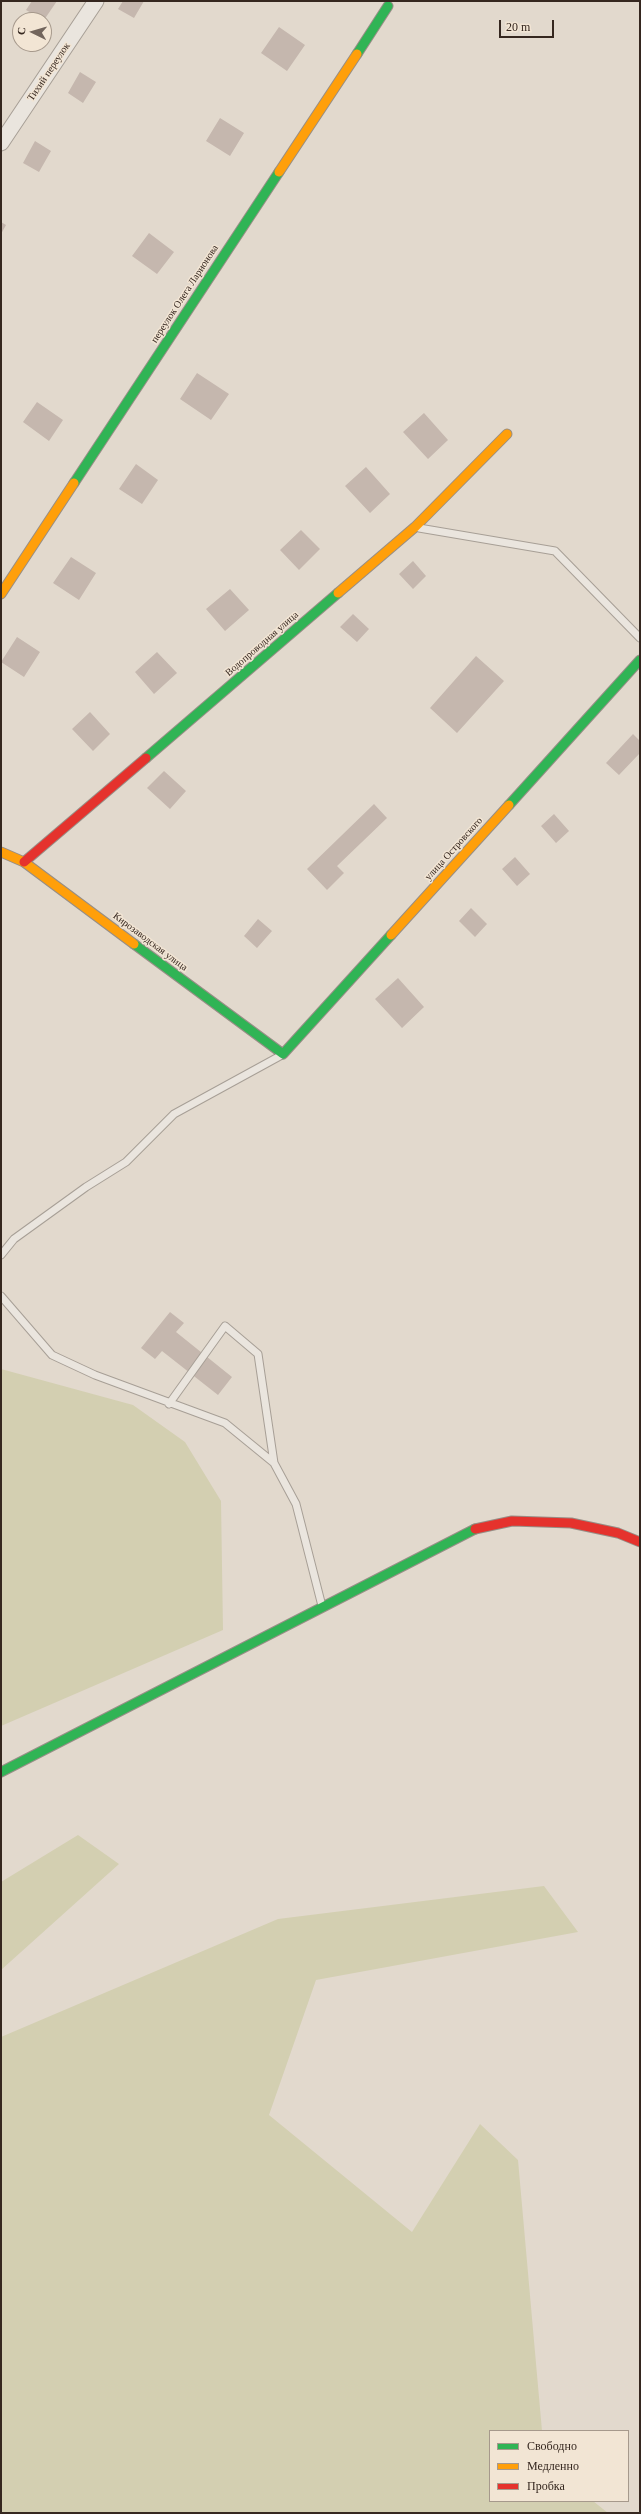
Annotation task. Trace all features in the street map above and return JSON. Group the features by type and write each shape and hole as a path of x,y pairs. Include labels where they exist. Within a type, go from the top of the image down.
{"street":[{"name":"Тихий переулок","path":"1,143 96,1"},
{"name":"переулок Олега Ларионова","path":"1,594 388,6"},
{"name":"Водопроводная улица","path":"24,862 415,527 507,434"},
{"name":"улица Островского","path":"283,1054 640,660"},
{"name":"Кирозаводская улица","path":"1,852 24,862 283,1054"},
{"path":"1,1772 475,1529 512,1521 571,1523 618,1533 640,1542"}],"lane":[{"path":"415,527 555,551 640,638"},
{"path":"1,1255 14,1239 86,1187 126,1162 174,1114 283,1054"},
{"path":"1,1296 52,1355 95,1375 169,1404 225,1423 274,1463"},
{"path":"169,1404 225,1326 258,1354 274,1463 296,1504 322,1608"}],"shaded area":[{"path":"1,1369 133,1405 185,1442 221,1501 223,1630 1,1726"},
{"path":"78,1835 119,1864 1,1970 1,1882"},
{"path":"544,1886 578,1932 316,1980 269,2115 412,2232 480,2124 518,2160 542,2430 489,2430 489,2502 594,2502 608,2513 1,2513 1,2037 278,1919"}],"building":[{"path":"32,1 57,1 49,12 30,12 26,10"},
{"path":"123,1 144,1 134,18 118,9"},
{"path":"279,27 305,45 287,71 261,53"},
{"path":"80,72 96,82 83,103 68,93"},
{"path":"220,118 244,133 230,156 206,141"},
{"path":"35,141 51,151 39,172 23,163"},
{"path":"1,222 6,225 1,234"},
{"path":"149,233 174,252 157,274 132,256"},
{"path":"197,373 229,394 211,420 180,399"},
{"path":"37,402 63,420 49,441 23,422"},
{"path":"424,413 448,440 428,459 403,432"},
{"path":"136,464 158,480 142,504 119,489"},
{"path":"366,467 390,494 370,513 345,486"},
{"path":"301,530 320,549 299,570 280,550"},
{"path":"71,557 96,573 79,600 53,583"},
{"path":"413,561 426,576 413,589 399,574"},
{"path":"230,589 249,610 225,631 206,609"},
{"path":"353,614 369,629 357,642 340,627"},
{"path":"17,637 40,652 24,677 1,662"},
{"path":"157,652 177,673 154,694 135,672"},
{"path":"476,656 504,681 457,733 430,708"},
{"path":"90,712 110,734 93,751 72,729"},
{"path":"633,734 640,741 640,753 619,775 606,763"},
{"path":"164,771 186,791 170,809 147,788"},
{"path":"374,804 387,818 337,866 344,873 327,890 307,869"},
{"path":"554,814 569,831 556,843 541,826"},
{"path":"515,857 530,874 517,886 502,869"},
{"path":"471,908 487,924 475,937 459,921"},
{"path":"258,919 272,931 257,948 244,936"},
{"path":"398,978 424,1007 402,1028 375,999"},
{"path":"170,1312 184,1323 176,1332 232,1377 218,1395 162,1351 155,1359 141,1348"}],"traffic: fast":[{"path":"357,54 388,6"},
{"path":"74,483 279,172"},
{"path":"146,758 338,593"},
{"path":"509,805 640,660"},
{"path":"134,944 283,1054 391,935"},
{"path":"1,1772 475,1529"}],"traffic: slow":[{"path":"279,172 357,54"},
{"path":"338,593 415,527 507,434"},
{"path":"1,594 74,483"},
{"path":"391,935 509,805"},
{"path":"1,852 24,862 134,944"}],"traffic: jam":[{"path":"24,862 146,758"},
{"path":"475,1529 512,1521 571,1523 618,1533 640,1542"}]}
